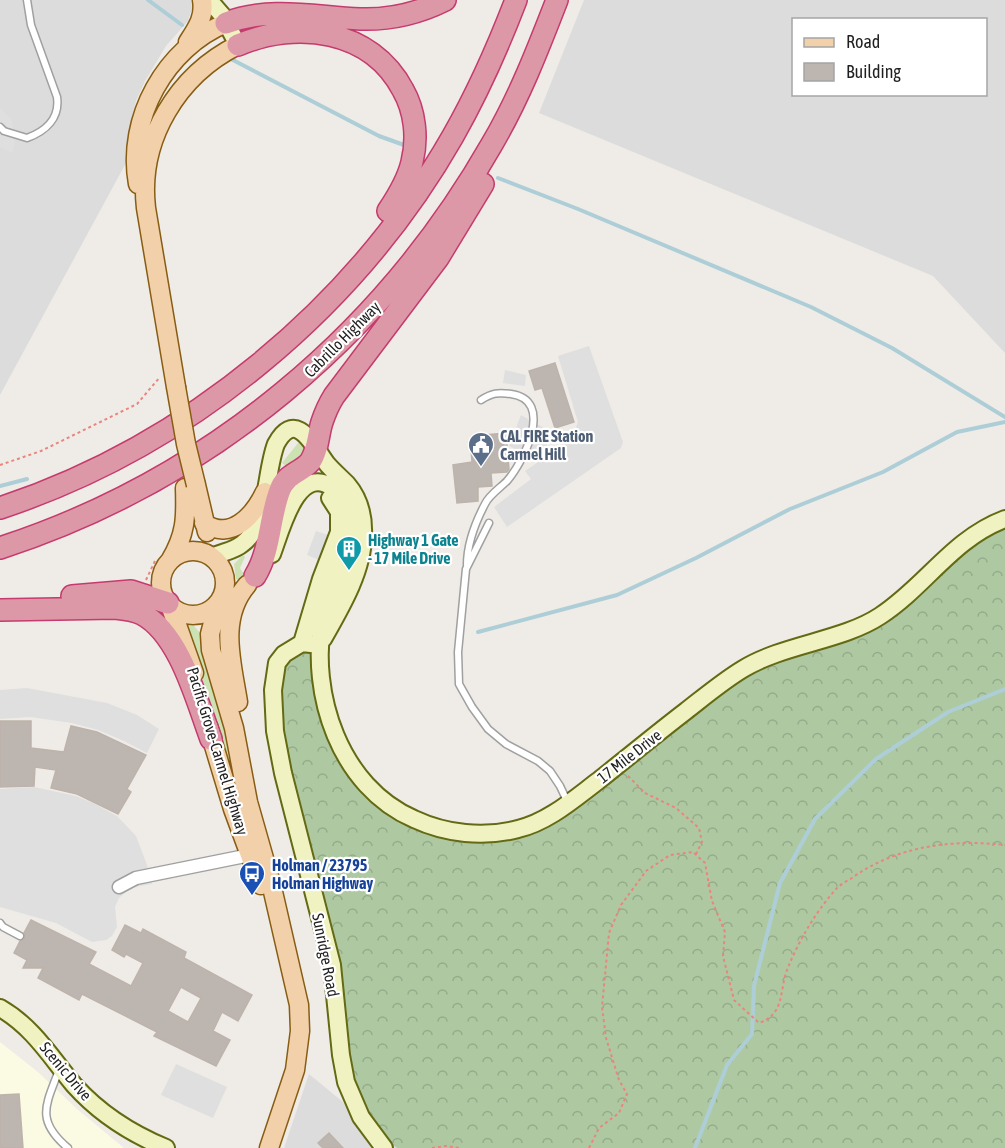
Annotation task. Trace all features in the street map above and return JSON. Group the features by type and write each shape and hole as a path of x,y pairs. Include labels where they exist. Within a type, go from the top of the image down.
{"highway":[{"path":"226,23 251,15 280,12 359,19 391,18 423,10 445,0"},
{"path":"0,508 80,476 167,430 248,373 321,308 382,240 434,167 478,89 516,0"},
{"name":"Cabrillo Highway","path":"0,548 80,518 153,482 244,425 313,368 365,317 424,247 480,166 518,93 557,0"},
{"path":"238,45 263,36 290,32 323,33 345,38 365,48 382,61 398,80 409,103 415,143 408,177 381,223 321,308"},
{"path":"251,580 263,560 280,488 289,477 310,462 322,420 334,396 438,258 478,194 501,146 518,93"},
{"path":"0,604 119,591 140,593 169,604"},
{"path":"0,610 115,608 133,610 142,614 156,625 177,654 211,739"}],"main road":[{"path":"202,0 201,21 152,94 144,113 136,155 137,175 146,208 186,444 191,487 210,544 210,556"},
{"path":"146,208 145,185 150,156 158,128 170,104 201,68 238,45 226,23 209,0"},
{"path":"175,58 198,38 226,23"},
{"path":"210,556 236,548 250,537 257,524 274,449 284,433 292,430 300,431 308,436 356,498 362,517 363,536 358,566 338,614 320,645 302,643 340,526 339,512 335,503 324,492 306,485 295,496 270,556 237,598 233,609 229,639 230,661 240,714 240,755"},
{"name":"17 Mile Drive","path":"306,485 325,484 339,493 349,509 352,527 348,547 323,616 320,645 326,707 340,747 364,782 395,810 434,826 457,832 481,834 520,829 568,804 742,669 782,651 878,618 900,601 967,538 1005,519"},
{"path":"191,487 185,529 163,572 161,583 169,604 182,612 194,614 209,610 217,603 236,595 251,580"},
{"path":"204,523 218,530 237,526 253,513 265,492"},
{"path":"168,562 187,552 198,551 217,561 224,577 224,587 217,603"},
{"name":"Pacific Grove-Carmel Highway","path":"217,603 210,634 210,646 228,705 248,802 268,869 297,992 300,1031 293,1078 269,1148"},
{"name":"Pacific Grove-Carmel Highway","path":"169,604 189,654 211,739 250,855 281,930"},
{"name":"Sunridge Road","path":"302,643 284,654 275,668 273,697 276,738 332,965 340,1055 345,1075 356,1107 384,1148"},
{"name":"Scenic Drive","path":"0,1008 21,1021 80,1091 105,1113 130,1131 166,1148"}],"street":[{"path":"119,887 136,878 250,855"}],"lane":[{"path":"0,127 4,131 27,138 42,131 55,117 58,107 57,97 31,25 27,0"},
{"path":"481,400 496,392 517,395 530,405 535,415 524,453 508,480 486,502 467,549 458,652 459,684 488,729 506,744 538,761 550,771 568,804"},
{"path":"466,569 489,523"},
{"path":"0,924 21,936"},
{"path":"61,1067 48,1099 46,1122 52,1133 68,1148"}],"path":[{"path":"0,465 41,451 137,404 160,376 175,379"},
{"path":"619,764 645,793 676,807 699,828 702,842 696,854"},
{"path":"589,1148 599,1128 619,1113 627,1094 619,1080 606,1038 602,1007 609,933 621,905 646,871 670,855 693,852 705,863 712,901 724,932 723,956 734,1000 759,1023 768,1020 777,1010 786,973 795,951 838,887 868,866 898,853 934,846 978,842 1005,845"},
{"path":"432,1148 446,1146 459,1148"}],"shaded area":[{"path":"0,0 191,0 192,8 188,21 166,46 136,101 126,163 0,395"},
{"path":"584,0 1005,0 1005,353 933,276 539,113"},
{"path":"0,108 12,120 15,141 13,153 0,147"},
{"path":"589,346 623,442 621,448 507,527 494,507 531,479 525,471 571,440 578,422 558,356"},
{"path":"505,370 526,375 525,386 503,383"},
{"path":"521,415 553,433 542,456 534,453 532,457 509,446"},
{"path":"316,531 328,535 319,560 307,555"},
{"path":"27,688 107,703 137,715 159,729 147,753 98,730 72,723 30,717 0,719 0,690"},
{"path":"34,787 76,796 93,803 117,816 136,836 152,884 135,887 119,898 115,907 117,927 112,936 106,940 92,942 56,923 0,907 0,789"},
{"path":"0,1042 38,1072 77,1109 124,1148 0,1148"},
{"path":"176,1064 227,1087 213,1118 161,1095"},
{"path":"309,1074 343,1102 358,1128 367,1126 397,1148 284,1148"}],"green space":[{"path":"298,443 306,445 305,454 287,467 282,463"},
{"path":"1005,519 1005,1148 397,1148 367,1126 337,1024 283,773 280,658 320,645 326,707 365,782 434,826 520,829 742,669 850,629"},
{"path":"243,555 245,557 240,568 245,576 240,580 236,579 234,564"},
{"path":"187,626 194,626 201,634 204,655 229,736 239,804 187,628"}],"building":[{"name":"CAL FIRE Station Carmel Hill","path":"555,363 574,422 555,428 542,388 535,390 529,371"},
{"name":"CAL FIRE Station Carmel Hill","path":"506,433 509,469 507,472 491,473 492,486 478,487 478,501 457,503 453,465 472,462 471,449 484,447 484,435"},
{"path":"0,721 31,721 31,748 64,752 71,726 97,732 146,755 127,789 131,792 118,814 77,794 51,788 56,770 35,767 34,786 0,787"},
{"path":"31,920 96,952 89,964 131,986 143,963 126,954 124,957 112,950 125,925 141,933 143,929 186,952 184,958 252,995 238,1021 222,1012 213,1031 230,1040 216,1066 154,1036 157,1032 82,994 79,1000 38,978 43,968 23,968 27,960 14,953 20,941 24,939 24,933","holes":["181,987 201,998 188,1022 168,1011"]},
{"path":"19,1094 23,1148 0,1148 0,1095"},
{"path":"329,1133 343,1148 323,1148 318,1143"}],"waterway":[{"path":"148,0 182,25"},
{"path":"231,59 379,136 404,145"},
{"path":"498,178 578,209 811,307 892,348 1005,417"},
{"path":"478,632 617,595 696,558 790,509 883,472 957,432 1005,422"},
{"path":"0,486 27,479"},
{"path":"695,1148 727,1065 752,1034 754,986 780,883 815,819 876,759 948,712 1005,689"}],"place":[{"name":"CAL FIRE Station Carmel Hill","path":"481,468"},
{"name":"Highway 1 Gate - 17 Mile Drive","path":"349,572"},
{"name":"Holman / 23795 Holman Highway","path":"252,897"}]}
